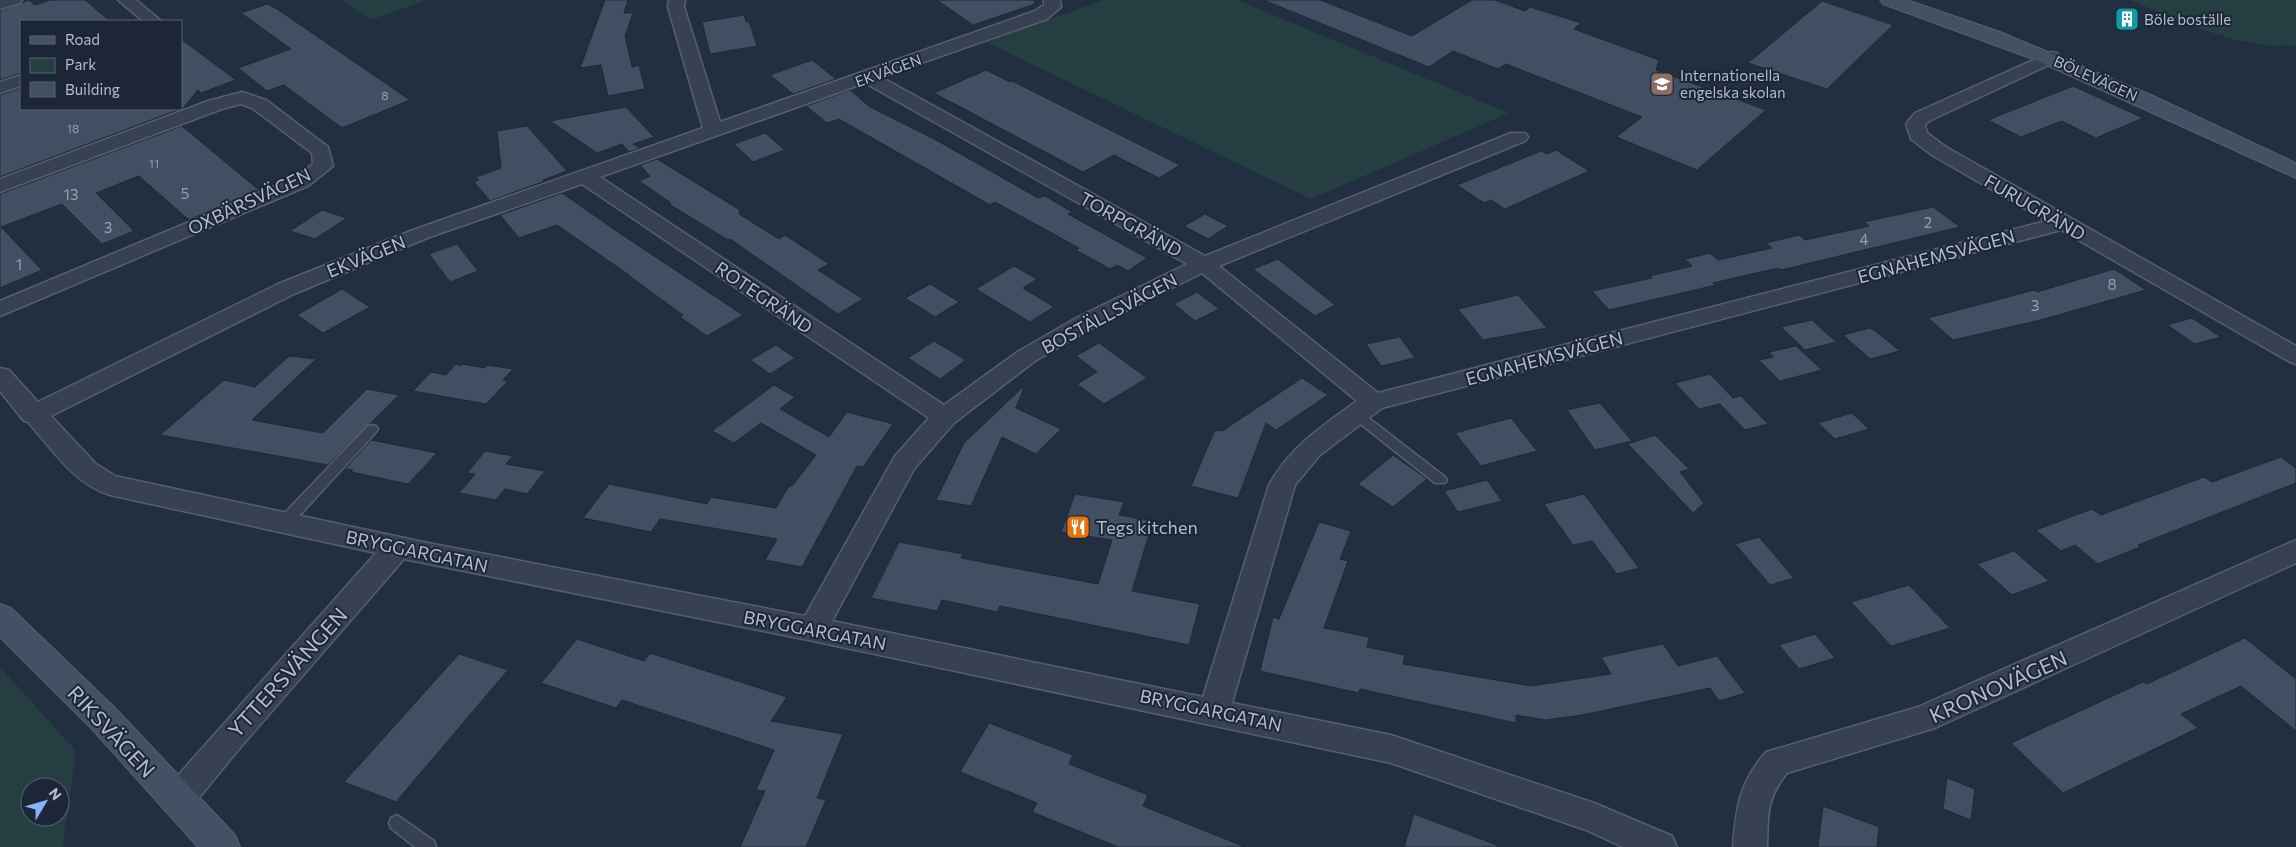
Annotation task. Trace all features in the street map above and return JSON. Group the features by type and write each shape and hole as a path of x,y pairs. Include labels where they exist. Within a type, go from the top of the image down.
{"street":[{"path":"0,4 14,0"},
{"path":"126,0 152,20"},
{"path":"678,0 676,7 713,131"},
{"name":"EKVÄGEN","path":"33,415 286,289 420,234 1041,15 1053,7 1052,0"},
{"name":"BÖLEVÄGEN","path":"1889,0 1996,36 2050,58 2292,166"},
{"name":"FURUGRÄND","path":"2050,58 1922,117 1915,124 1918,135 1939,151 2296,356"},
{"name":"TORPGRÄND","path":"867,77 1204,264 1366,408"},
{"path":"0,88 20,80"},
{"name":"OXBÄRSVÄGEN","path":"0,186 215,105 242,98 259,104 321,151 323,166 301,182 0,309"},
{"name":"BOSTÄLLSVÄGEN","path":"813,629 904,463 945,417 990,382 1036,351 1086,322 1204,264 1518,137"},
{"name":"ROTEGRÄND","path":"584,176 945,417"},
{"name":"EGNAHEMSVÄGEN","path":"1214,710 1282,485 1299,458 1366,408 2063,223"},
{"name":"BRYGGARGATAN","path":"0,376 33,415 100,482 284,524 399,546 423,553 1214,710 1391,749 1594,818 1660,847"},
{"name":"YTTERSVÄNGEN","path":"176,800 399,546"},
{"name":"KRONOVÄGEN","path":"1750,847 1755,792 1764,776 1777,762 1924,719 2296,552"},
{"name":"RIKSVÄGEN","path":"0,617 103,718 176,800 222,847"}],"lane":[{"path":"1366,408 1440,480"},
{"path":"284,524 372,429"},
{"path":"397,823 428,847"}],"green space":[{"path":"341,0 426,0 371,20"},
{"path":"1104,0 1237,0 1509,113 1311,199 986,42"},
{"path":"2129,0 2296,0 2296,45 2275,46 2232,39 2190,25"},
{"path":"0,667 76,751 70,795 70,777 20,777 20,827 66,827 63,847 0,847"}],"building":[{"path":"29,0 35,5 50,0 85,0 109,20 20,20 20,73 0,80 0,11"},
{"path":"605,0 628,0 624,13 633,13 625,36 632,67 639,65 645,89 608,96 601,65 580,68"},
{"path":"937,0 1034,0 1035,4 973,25"},
{"path":"1263,0 1320,0 1412,36 1472,0 1495,0 1525,11 1530,7 1581,23 1574,29 1659,60 1656,70 1766,110 1697,170 1616,137 1642,117 1506,64 1498,69 1453,51 1429,67"},
{"path":"1822,1 1893,25 1827,89 1748,63"},
{"path":"267,4 410,100 342,128 284,85 267,91 238,68 291,49 241,13"},
{"path":"744,15 746,22 749,21 757,46 710,54 702,22"},
{"path":"182,40 236,80 201,93 198,90 183,108"},
{"path":"812,60 836,79 793,94 770,75"},
{"path":"986,70 1010,82 1012,81 1180,165 1159,178 1114,155 1083,172 934,93"},
{"path":"2073,86 2143,118 2096,138 2062,121 2021,137 1988,120"},
{"path":"20,88 20,110 177,110 0,177 0,95"},
{"path":"850,90 870,107 936,140 1038,198 1045,196 1072,212 1068,214 1147,258 1128,271 1117,265 1110,269 1076,250 1079,248 995,202 990,205 839,119 827,123 806,106"},
{"path":"626,107 654,137 633,144 640,148 629,152 622,144 597,153 550,121"},
{"path":"182,126 259,190 189,220 139,176 96,193 134,231 102,244 62,204 1,227 42,270 0,288 0,194"},
{"path":"527,126 567,171 490,201 474,182 479,180 476,177 501,168 497,131"},
{"path":"765,133 785,150 753,162 734,144"},
{"path":"1556,150 1589,171 1505,209 1491,200 1484,203 1457,185 1541,151 1547,154"},
{"path":"657,159 740,210 739,214 779,239 785,235 829,264 818,270 863,299 838,314 730,239 728,240 669,204 671,203 639,181 650,176 640,165"},
{"path":"562,193 743,315 707,336 680,317 683,315 629,275 557,225 519,238 500,215"},
{"path":"1933,207 1960,227 1781,270 1778,268 1713,283 1716,285 1609,310 1592,291 1652,278 1650,276 1692,266 1685,259 1710,253 1718,260 1772,248 1766,243 1799,235 1805,240 1869,226 1864,222"},
{"path":"322,210 347,218 315,239 290,231"},
{"path":"1205,214 1228,226 1208,239 1184,226"},
{"path":"457,244 478,271 450,282 429,254"},
{"path":"1278,259 1335,305 1315,316 1253,269"},
{"path":"1014,266 1037,279 1023,288 1054,307 1030,322 976,289"},
{"path":"2114,269 2146,290 2037,321 1953,340 1928,318 2034,290 2037,292"},
{"path":"930,284 959,302 935,317 905,298"},
{"path":"342,289 370,307 323,333 297,315"},
{"path":"1197,292 1219,309 1195,321 1174,304"},
{"path":"1518,295 1547,328 1483,340 1458,309"},
{"path":"2192,318 2221,337 2195,344 2167,325"},
{"path":"1812,320 1836,342 1805,350 1781,327"},
{"path":"1870,328 1900,351 1870,359 1843,335"},
{"path":"1400,337 1415,358 1381,366 1366,344"},
{"path":"934,341 966,360 940,379 908,358"},
{"path":"1099,343 1147,378 1104,404 1077,384 1097,372 1076,356"},
{"path":"776,345 795,358 770,374 750,360"},
{"path":"1796,346 1822,370 1780,381 1759,360 1773,357 1769,352"},
{"path":"289,356 316,359 252,420 323,433 367,389 399,395 328,465 160,435 224,380 255,387"},
{"path":"456,364 485,368 487,365 513,369 503,380 508,381 486,404 413,391 431,372 446,375"},
{"path":"1710,374 1733,398 1741,396 1768,424 1745,430 1720,404 1699,409 1675,383"},
{"path":"1302,378 1328,395 1276,430 1266,423 1238,498 1191,486 1215,430 1222,431"},
{"path":"774,385 795,397 780,409 829,437 847,412 893,424 863,467 857,466 802,567 765,560 777,539 660,519 651,532 583,518 609,484 707,504 711,497 776,508 789,486 792,486 816,455 761,423 734,443 712,431"},
{"path":"1025,385 1016,408 1061,429 1036,454 1002,437 971,506 936,500 964,443"},
{"path":"1600,403 1632,441 1595,450 1567,410"},
{"path":"1852,413 1869,429 1835,439 1818,423"},
{"path":"1511,418 1537,451 1481,466 1455,433"},
{"path":"1655,435 1689,469 1680,472 1704,503 1693,513 1628,444"},
{"path":"371,440 437,453 408,484 351,472 353,470 345,469"},
{"path":"485,451 513,456 506,464 545,471 527,494 505,489 496,500 459,493 475,474 467,473"},
{"path":"1393,455 1427,479 1393,507 1358,484"},
{"path":"2281,457 2296,468 2296,483 2138,545 2140,547 2098,564 2075,545 2061,551 2036,530 2092,509 2101,515 2204,477 2212,482"},
{"path":"1487,480 1502,501 1458,512 1444,491"},
{"path":"1075,494 1124,502 1119,515 1153,521 1132,591 1200,604 1189,645 1000,606 997,612 942,600 937,611 871,598 899,542 963,554 961,558 1098,584 1112,540 1061,532"},
{"path":"1584,494 1639,568 1617,574 1592,541 1573,545 1544,504"},
{"path":"1319,522 1351,531 1340,559 1348,561 1324,628 1369,637 1367,647 1405,655 1403,664 1531,686 1611,674 1601,657 1663,644 1678,666 1717,656 1745,693 1719,701 1710,688 1582,715 1545,720 1516,715 1516,723 1360,689 1359,693 1260,671 1273,617 1279,619"},
{"path":"1759,537 1794,578 1770,585 1735,544"},
{"path":"2014,551 2049,581 2012,595 1977,564"},
{"path":"1909,585 1950,628 1891,646 1851,602"},
{"path":"1815,634 1835,658 1799,669 1779,645"},
{"path":"2245,638 2296,679 2296,731 2241,686 2181,714 2198,728 2063,793 2011,743 2143,682 2147,684"},
{"path":"577,639 644,661 650,653 787,697 771,721 843,734 817,798 826,800 806,847 740,847 765,791 756,790 774,750 622,700 616,708 541,683"},
{"path":"459,654 508,670 396,802 344,782"},
{"path":"989,723 1073,755 1069,764 1148,795 1143,806 1245,847 1118,847 1032,812 1037,803 960,772"},
{"path":"1947,778 1975,789 1971,820 1943,809"},
{"path":"1823,806 1879,827 1877,847 1818,847"},
{"path":"1414,814 1497,845 1497,847 1404,847"}],"place":[{"name":"Böle boställe","path":"2127,19"},
{"name":"Internationella engelska skolan","path":"1662,84"},
{"name":"Tegs kitchen","path":"1078,527"}]}
